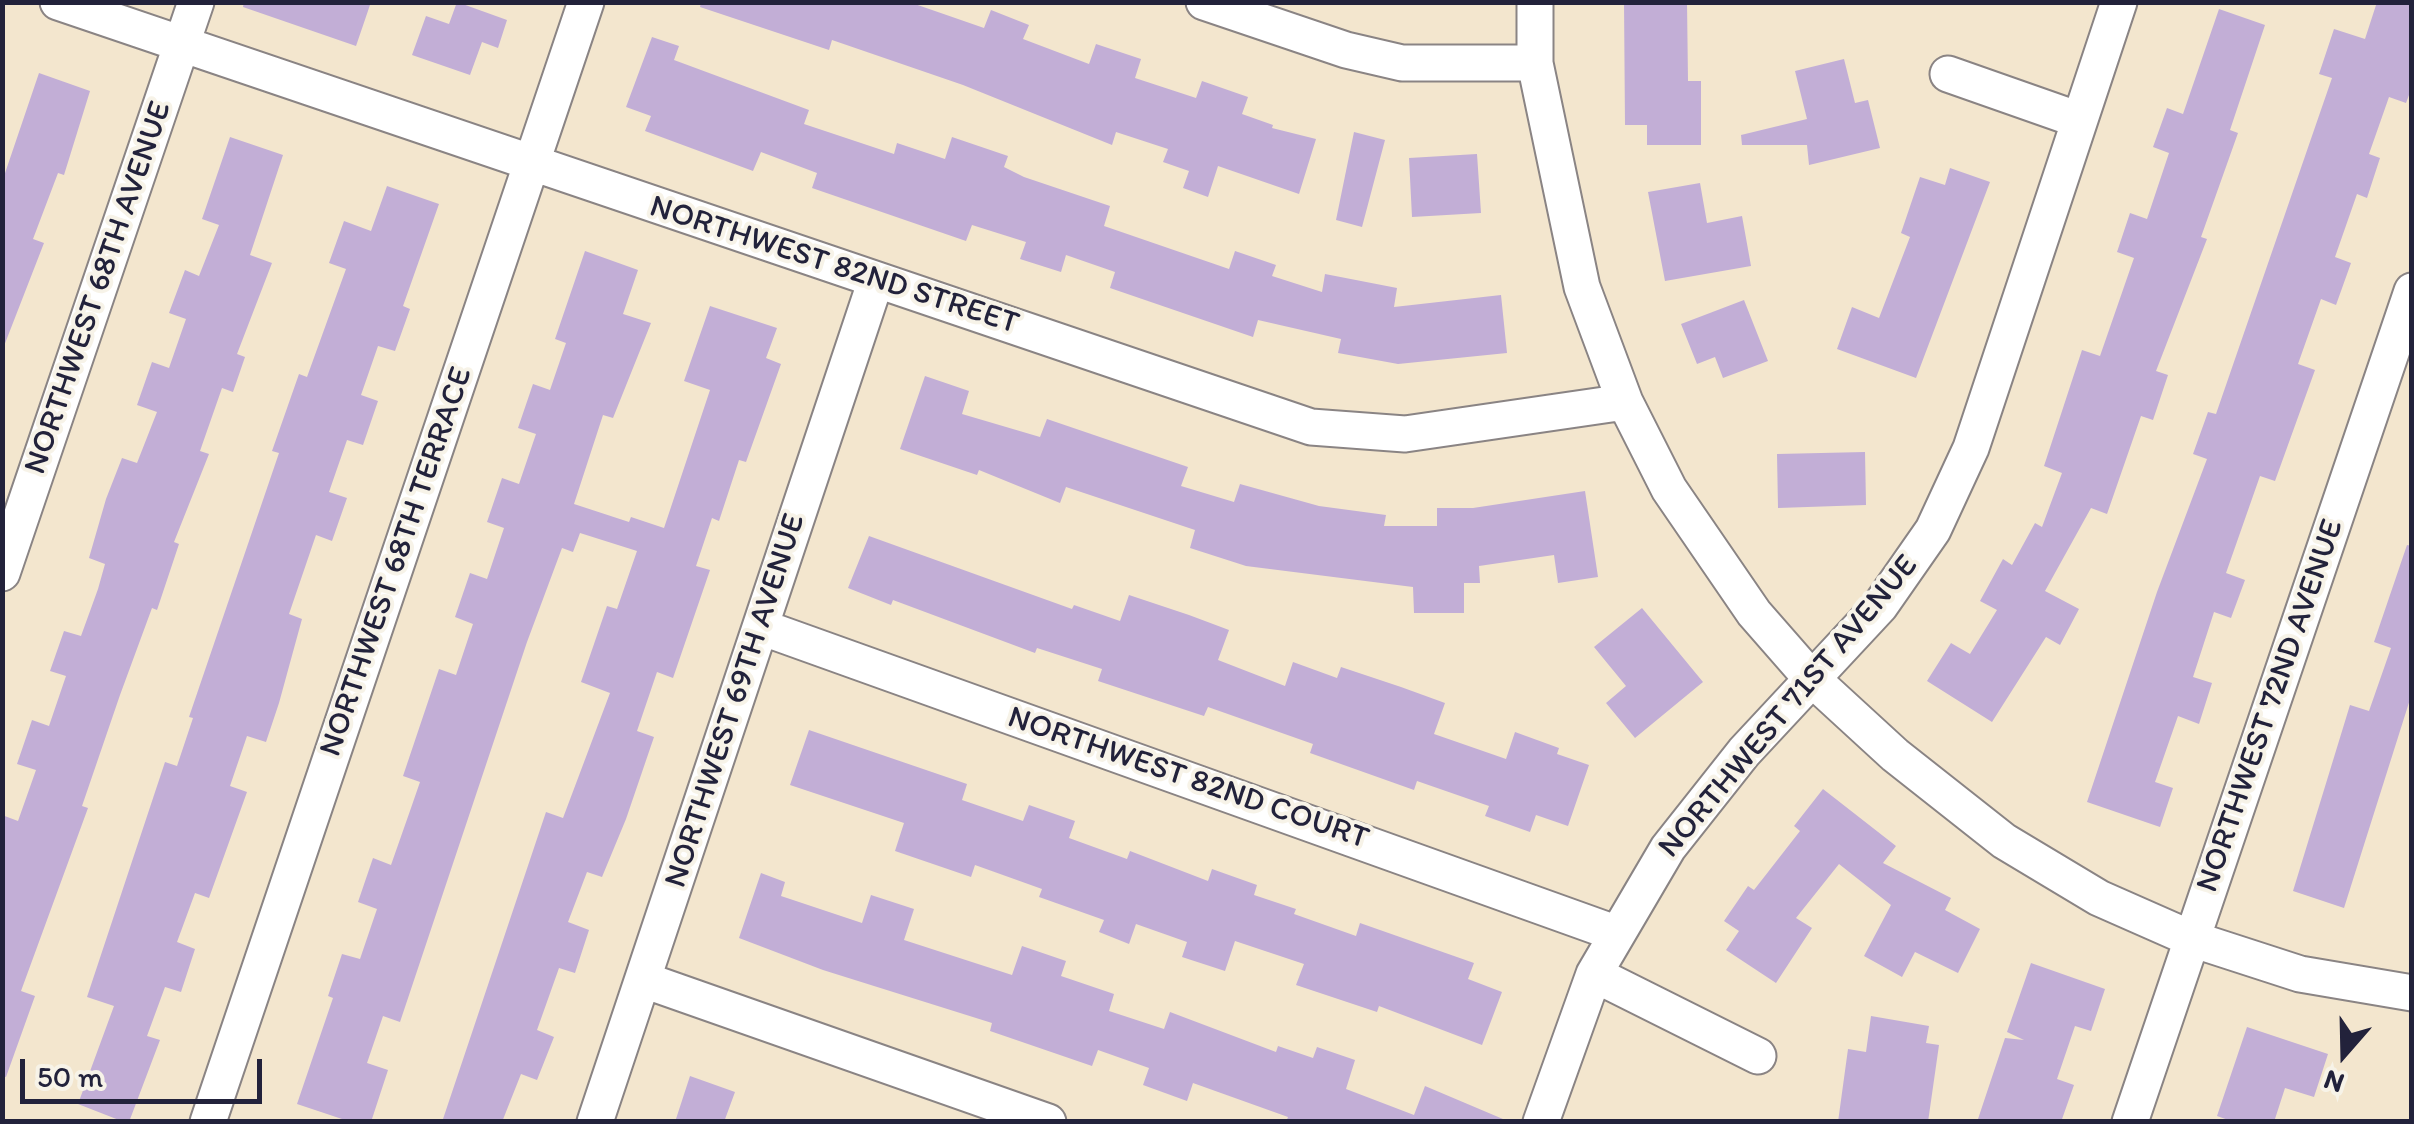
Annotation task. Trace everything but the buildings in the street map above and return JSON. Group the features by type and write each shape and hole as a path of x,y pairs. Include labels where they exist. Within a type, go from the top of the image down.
{"street":[{"name":"NORTHWEST 82ND STREET","path":"58,2 532,166 1311,427 1405,434 1625,402"},
{"name":"NORTHWEST 68TH AVENUE","path":"2,573 196,2"},
{"name":"NORTHWEST 68TH TERRACE","path":"208,1122 586,2"},
{"path":"1204,2 1346,50 1402,62 1535,63"},
{"path":"1535,2 1535,63 1582,287 1625,402 1669,489 1754,613 1810,677 1895,755 2004,841 2099,898 2192,939 2300,974 2412,993"},
{"name":"NORTHWEST 71ST AVENUE","path":"1541,1122 1594,974 1668,848 1810,677 1880,606 1933,530 1971,448 2119,2"},
{"path":"1948,74 2079,120"},
{"name":"NORTHWEST 69TH AVENUE","path":"595,1122 876,280"},
{"name":"NORTHWEST 72ND AVENUE","path":"2130,1122 2412,290"},
{"name":"NORTHWEST 82ND COURT","path":"761,627 1615,933"},
{"path":"1594,974 1758,1056"},
{"path":"644,980 1048,1122"}]}
